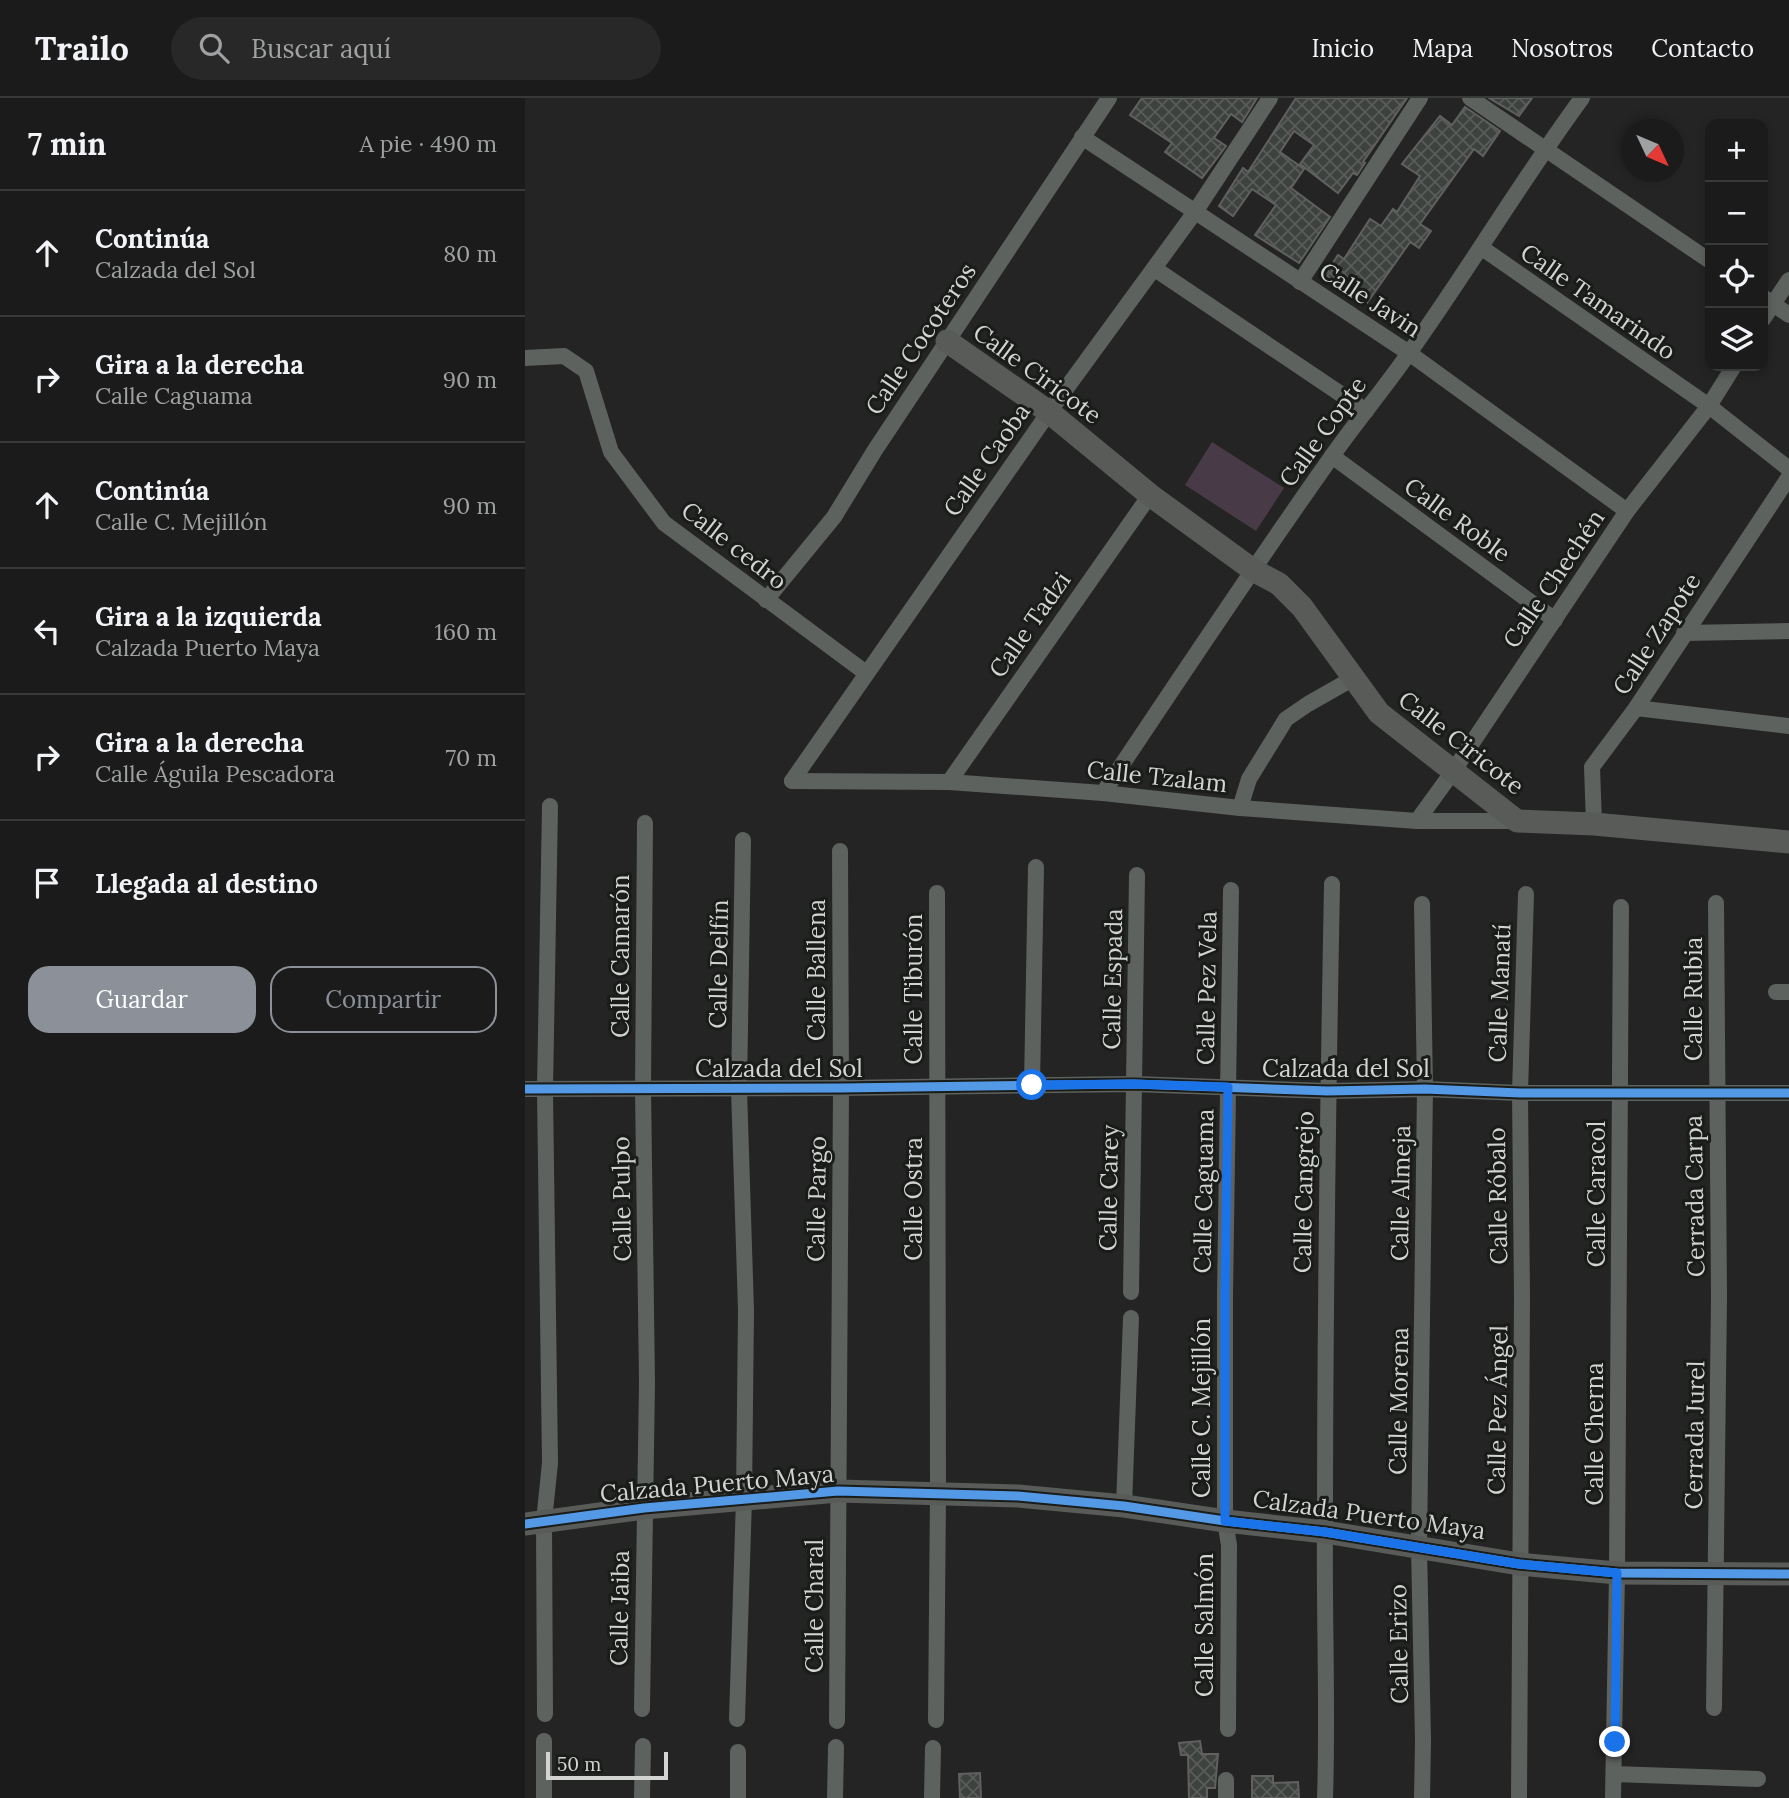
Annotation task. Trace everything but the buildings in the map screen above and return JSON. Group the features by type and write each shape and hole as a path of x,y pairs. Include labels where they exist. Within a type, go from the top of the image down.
{"street":[{"name":"Calle Cocoteros","path":"767,600 834,517 875,450 1109,98"},
{"name":"Calle Caoba","path":"792,781 1049,412 1195,212 1270,98"},
{"path":"1300,282 1420,98"},
{"path":"1470,98 1705,258"},
{"name":"Calle Copte","path":"1103,793 1253,570 1332,456 1409,353 1482,248 1545,148 1582,98"},
{"name":"Calle Javin","path":"1082,136 1409,353 1627,511"},
{"name":"Calle Tamarindo","path":"1482,248 1709,406 1789,469"},
{"path":"1155,269 1367,411"},
{"path":"1789,281 1768,300 1789,315"},
{"name":"Calle Ciricote","path":"947,341 1049,412 1150,495 1253,570 1279,584 1302,607 1378,713 1517,821 1594,824 1789,842"},
{"name":"Calle cedro","path":"525,358 564,356 586,372 611,452 664,523 866,673"},
{"name":"Calle Chechén","path":"1417,821 1627,511 1709,406 1731,371"},
{"name":"Calle Roble","path":"1332,456 1555,620"},
{"name":"Calle Zapote","path":"1594,824 1593,768 1636,708 1789,477"},
{"name":"Calle Tadzi","path":"949,782 1150,495"},
{"path":"1684,634 1789,631"},
{"path":"1240,808 1249,779 1286,719 1352,679"},
{"path":"1636,708 1789,726"},
{"name":"Calle Tzalam","path":"792,781 949,782 1417,821 1517,821"},
{"path":"545,1714 535,1522 550,1463 545,1090 550,806"},
{"name":"Calle Camarón","path":"643,1089 645,823"},
{"name":"Calle Delfín","path":"737,1719 744,1499 745,1310 739,1088 743,840"},
{"name":"Calle Ballena","path":"839,851 841,1088"},
{"path":"1032,1085 1036,867"},
{"name":"Calle Espada","path":"1133,1084 1137,875"},
{"name":"Calle Cangrejo","path":"1325,1798 1326,1293 1332,884"},
{"name":"Calle Pez Vela","path":"1228,1087 1231,890"},
{"name":"Calle Tiburón","path":"936,1086 937,893"},
{"name":"Calle Manatí","path":"1520,1093 1525,894"},
{"name":"Calle Rubia","path":"1716,903 1716,1094"},
{"name":"Calle Almeja","path":"1422,904 1425,1088 1423,1299"},
{"name":"Calle Caracol","path":"1619,1296 1621,907"},
{"name":"Calzada del Sol","path":"525,1089 1133,1084 1328,1091 1425,1088 1520,1093 1789,1093"},
{"name":"Calle Carey","path":"1131,1292 1133,1084"},
{"name":"Calle Ostra","path":"936,1086 936,1720"},
{"name":"Calle Caguama","path":"1225,1295 1228,1087"},
{"name":"Calle Pargo","path":"838,1491 841,1088"},
{"name":"Calle Pulpo","path":"643,1089 645,1508"},
{"name":"Calle Róbalo","path":"1520,1093 1522,1297"},
{"name":"Cerrada Carpa","path":"1716,1094 1719,1297"},
{"name":"Calle C. Mejillón","path":"1225,1295 1225,1521"},
{"name":"Calle Cherna","path":"1613,1798 1619,1296"},
{"name":"Calle Pez Ángel","path":"1519,1798 1522,1297"},
{"name":"Cerrada Jurel","path":"1714,1708 1719,1297"},
{"name":"Calle Morena","path":"1419,1546 1423,1299"},
{"path":"1124,1506 1131,1318"},
{"name":"Calzada Puerto Maya","path":"535,1522 645,1508 838,1491 1018,1496 1124,1506 1325,1532 1519,1564 1617,1573 1789,1574"},
{"name":"Calle Charal","path":"837,1721 838,1491"},
{"name":"Calle Jaiba","path":"642,1709 645,1508"},
{"name":"Calle Salmón","path":"1225,1521 1229,1545 1228,1729"},
{"name":"Calle Erizo","path":"1419,1546 1422,1798"},
{"path":"544,1741 544,1798"},
{"path":"642,1798 643,1746"},
{"path":"835,1798 836,1748"},
{"path":"932,1798 933,1748"},
{"path":"738,1752 738,1798"},
{"path":"1614,1774 1758,1779"},
{"path":"1226,1780 1226,1798"}],"shaded area":[{"path":"1212,442 1284,488 1256,531 1185,485"}],"cycle path":[{"path":"525,1089 1134,1084 1328,1091 1425,1089 1520,1093 1789,1093"},
{"path":"525,1524 644,1508 838,1491 1018,1496 1124,1506 1325,1532 1519,1564 1617,1573 1789,1574"}],"route":[{"path":"1032,1085 1228,1087 1225,1521 1325,1532 1519,1564 1617,1573 1615,1742"}]}
